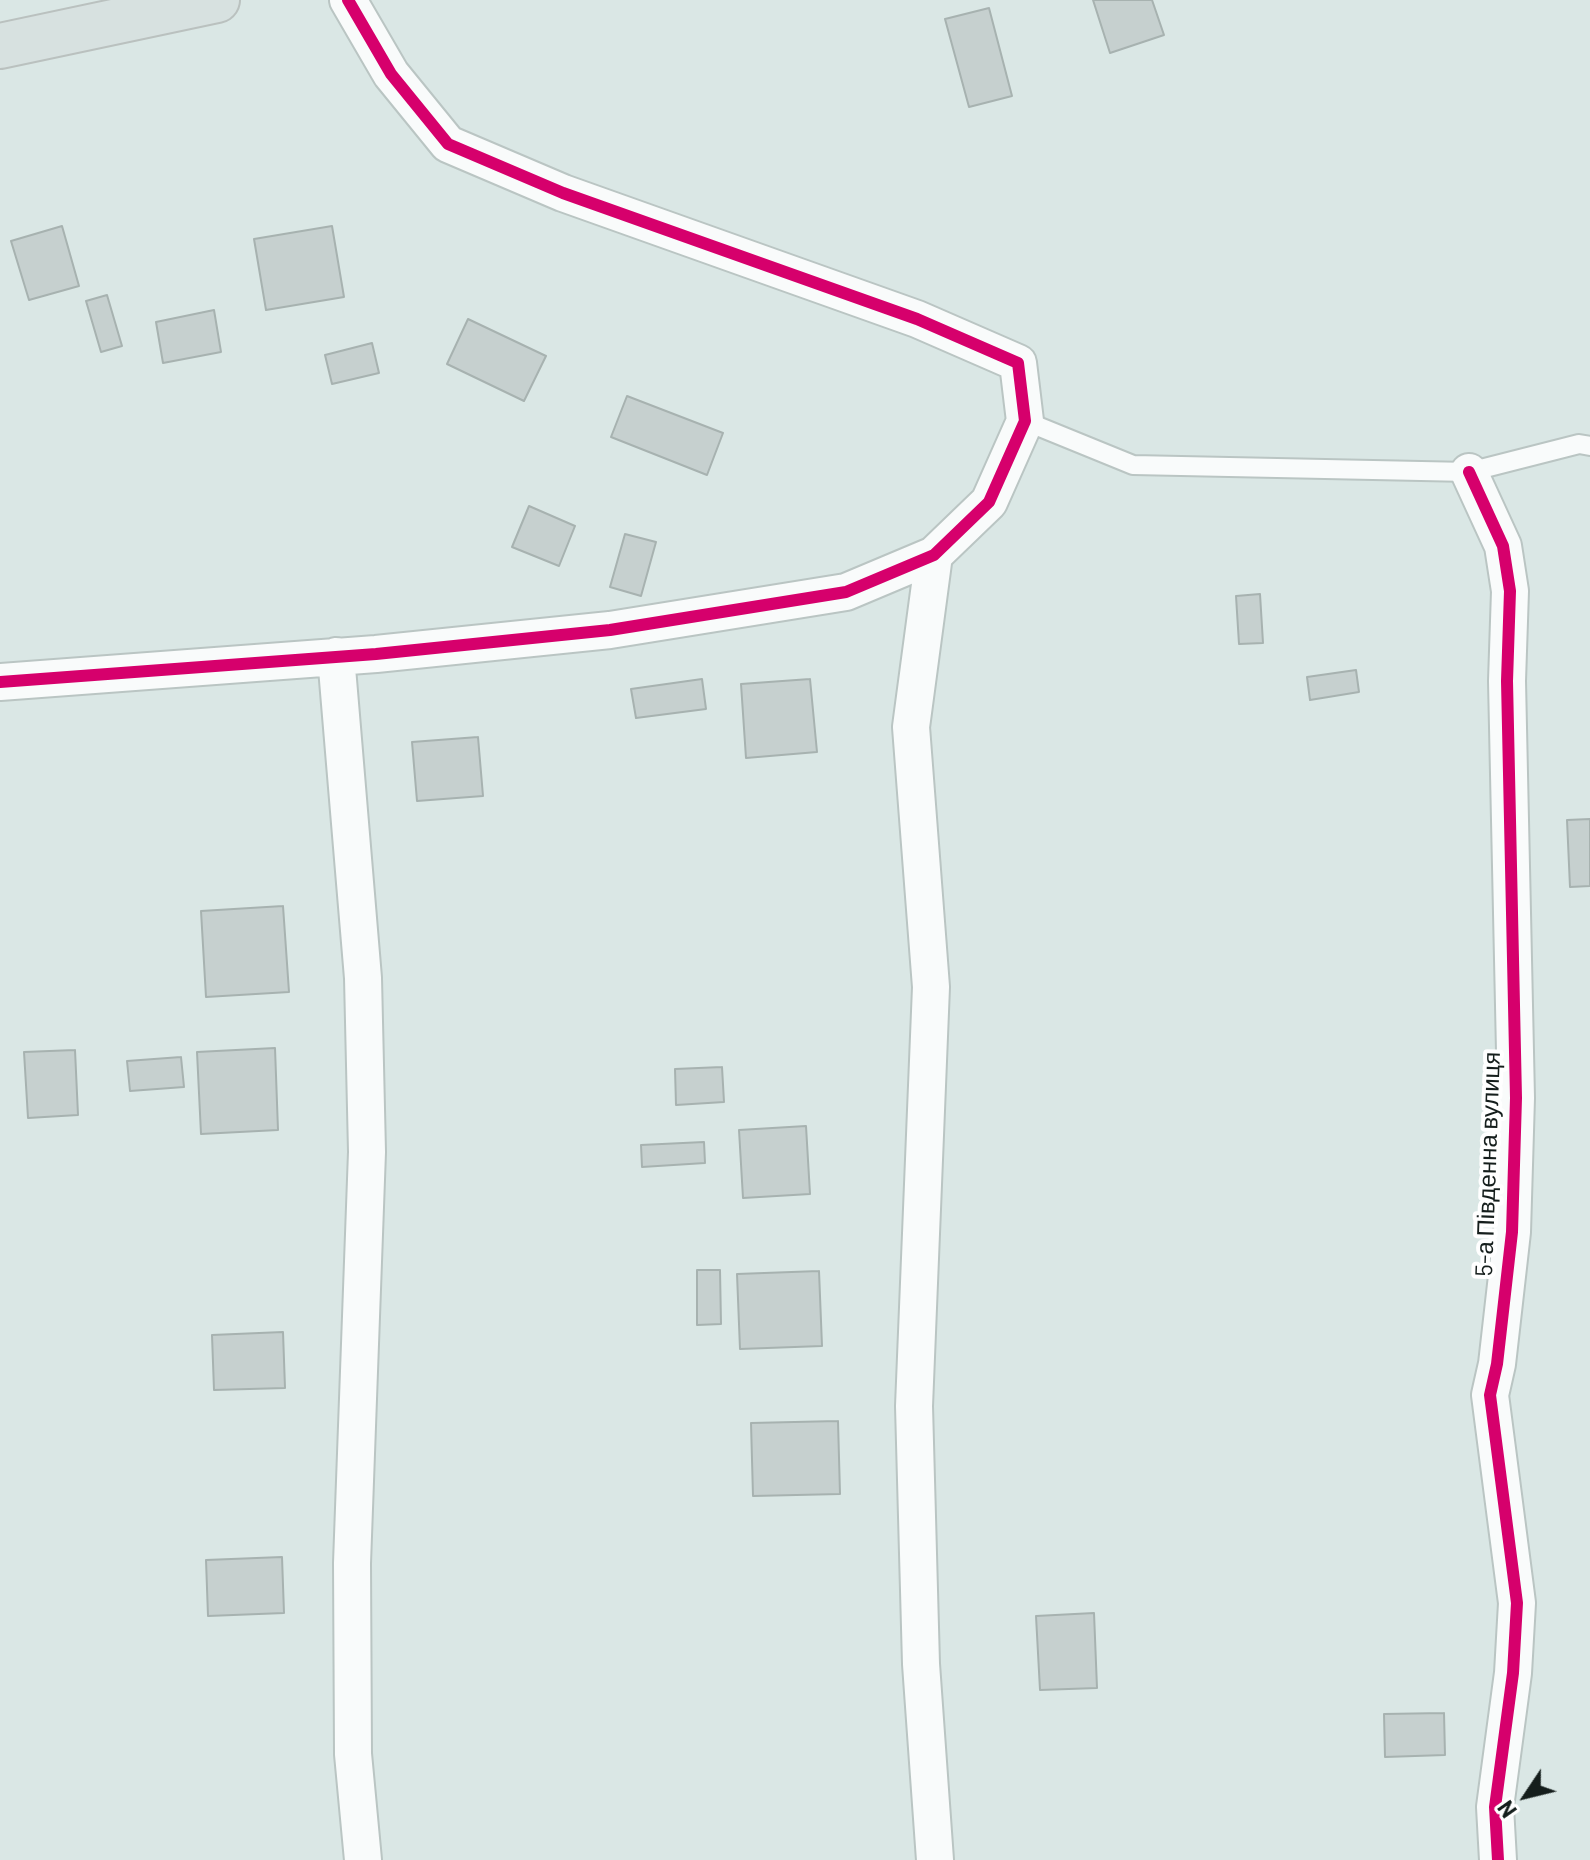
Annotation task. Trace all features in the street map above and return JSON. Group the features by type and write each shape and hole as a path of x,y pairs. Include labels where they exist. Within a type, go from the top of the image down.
{"main road":[{"path":"0,46 217,0"}],"street":[{"path":"0,682 336,656 610,630 846,592 934,555 989,502 1025,421 1018,363 917,319 563,193 448,144 391,74 348,0"},
{"name":"5-а Південна вулиця","path":"1469,472 1503,546 1510,591 1507,681 1516,1098 1512,1232 1497,1364 1490,1395 1517,1603 1513,1673 1495,1807 1498,1860"},
{"path":"934,555 911,727 931,987 914,1406 921,1664 935,1860"},
{"path":"336,656 363,978 367,1152 352,1563 353,1754 363,1860"}],"lane":[{"path":"1025,421 1133,465 1469,472 1579,444 1590,446"}],"building":[{"path":"1093,0 1152,0 1164,35 1110,53"},
{"path":"989,8 1012,96 969,107 945,19"},
{"path":"62,226 79,286 29,300 11,241"},
{"path":"332,226 344,297 266,310 254,239"},
{"path":"107,295 122,346 101,352 86,301"},
{"path":"214,310 221,352 163,363 156,322"},
{"path":"468,319 546,356 524,401 447,364"},
{"path":"372,343 379,373 332,384 325,355"},
{"path":"627,396 723,433 707,475 611,437"},
{"path":"529,506 575,526 559,566 512,547"},
{"path":"625,534 656,542 641,596 610,587"},
{"path":"1260,594 1263,643 1239,644 1236,596"},
{"path":"1356,670 1359,692 1310,700 1307,677"},
{"path":"702,679 706,709 636,718 631,689"},
{"path":"810,679 817,752 746,758 741,684"},
{"path":"478,737 483,796 417,801 412,742"},
{"path":"1590,819 1590,886 1570,887 1567,820"},
{"path":"283,906 289,992 206,997 201,911"},
{"path":"275,1048 278,1130 201,1134 197,1052"},
{"path":"75,1050 78,1115 28,1118 24,1052"},
{"path":"181,1057 184,1087 130,1091 127,1061"},
{"path":"722,1067 724,1102 676,1105 675,1069"},
{"path":"806,1126 810,1194 743,1198 739,1130"},
{"path":"704,1142 705,1163 642,1167 641,1145"},
{"path":"697,1270 720,1270 721,1324 697,1325"},
{"path":"819,1271 822,1346 740,1349 737,1274"},
{"path":"283,1332 285,1388 214,1390 212,1335"},
{"path":"838,1421 840,1494 753,1496 751,1423"},
{"path":"282,1557 284,1613 208,1616 206,1560"},
{"path":"1094,1613 1097,1688 1040,1690 1036,1616"},
{"path":"1444,1713 1445,1755 1385,1757 1384,1714"}],"cycle path":[{"path":"0,682 376,654 610,630 846,592 934,555 989,502 1025,421 1018,363 917,319 563,193 448,144 391,74 348,0"},
{"path":"1469,472 1503,546 1510,591 1507,681 1516,1098 1512,1232 1497,1364 1490,1395 1517,1603 1513,1673 1495,1807 1498,1860"}]}
